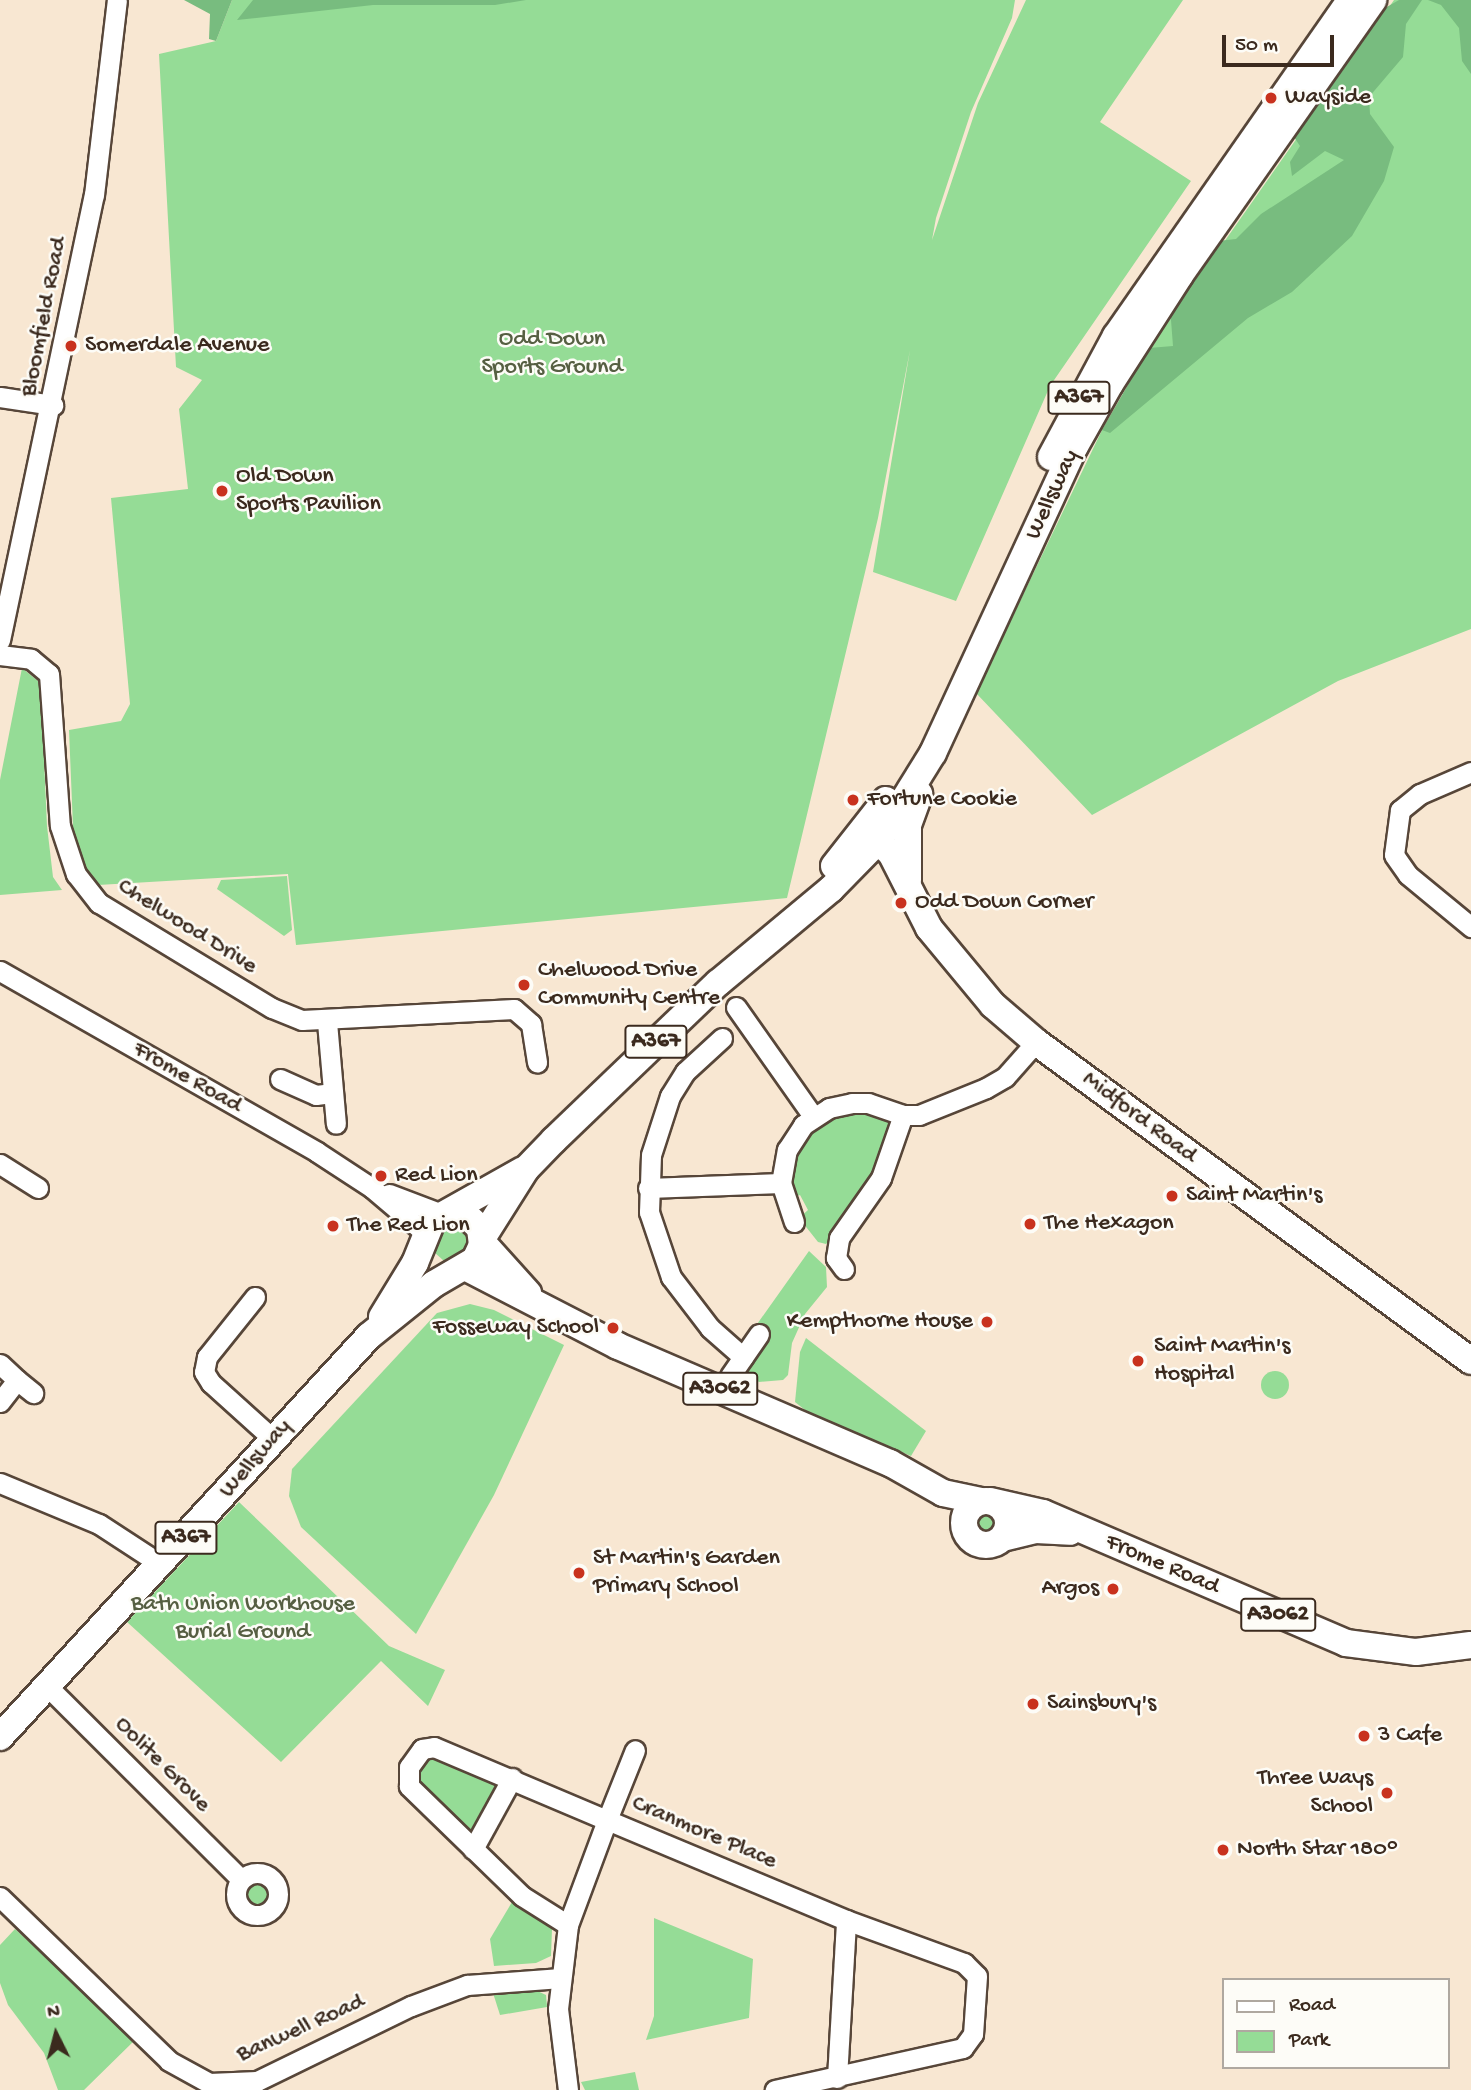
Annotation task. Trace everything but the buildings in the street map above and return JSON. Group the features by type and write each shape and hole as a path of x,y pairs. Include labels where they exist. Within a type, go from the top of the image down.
{"main road":[{"name":"Wellsway","path":"369,1336 436,1225 526,1168 718,983 791,919 872,834 933,753 1075,446 1148,305 1350,0"},
{"name":"Wellsway","path":"872,834 927,724 1076,404 1373,0"},
{"path":"909,891 908,825 933,753"},
{"name":"Midford Road","path":"872,834 958,968 1036,1042 1471,1362"},
{"name":"Wellsway","path":"0,1738 162,1565 273,1439 369,1336 475,1260 483,1240 526,1168"},
{"path":"461,1268 438,1265 436,1225 475,1221 483,1240"},
{"name":"Frome Road","path":"483,1240 541,1306"},
{"name":"Frome Road","path":"461,1268 618,1346 901,1468 952,1497 1044,1513 1094,1537 1346,1643 1416,1652 1471,1645"},
{"name":"Frome Road","path":"901,1468 964,1527 971,1539 984,1545 1046,1529 1094,1537"},
{"path":"964,1527 971,1508 986,1501 1002,1507 1008,1519 1003,1538"}],"street":[{"name":"Bloomfield Road","path":"0,640 53,405 94,195 117,0"},
{"path":"0,397 53,405"},
{"name":"Chelwood Drive","path":"0,655 31,659 48,674 60,826 71,864 92,896 121,918 287,1016 327,1022 514,1009 531,1024 537,1063"},
{"path":"1471,772 1420,794 1400,810 1394,855 1408,876 1471,927"},
{"name":"Frome Road","path":"0,971 436,1225"},
{"path":"736,1007 813,1116"},
{"path":"327,1022 336,1124"},
{"path":"722,1038 685,1072 670,1096 651,1155 648,1188 654,1234 671,1277 710,1328 743,1357"},
{"path":"794,1223 781,1183 787,1150 813,1116 852,1102 868,1103 903,1115 919,1115 986,1088 1005,1077 1036,1042"},
{"path":"280,1079 316,1095 333,1093"},
{"path":"844,1269 836,1258 839,1238 881,1178 903,1115"},
{"path":"0,1164 38,1188"},
{"path":"648,1188 781,1183"},
{"path":"255,1297 207,1357 204,1372 211,1383 273,1439"},
{"path":"730,1376 759,1334"},
{"path":"0,1364 33,1393"},
{"path":"0,1402 17,1380"},
{"path":"0,1483 99,1524 162,1565"},
{"name":"Oolite Grove","path":"48,1687 241,1879"},
{"path":"568,1926 522,1896 409,1786 415,1755 434,1747 607,1819 635,1750"},
{"path":"473,1849 512,1778"},
{"name":"Cranmore Place","path":"568,2090 558,2033 561,1978 568,1926 607,1819 846,1920 964,1963 973,1969 979,1985 973,2034 962,2048 775,2090"},
{"name":"Banwell Road","path":"2,1903 169,2061 208,2087 257,2081 411,2006 467,1986 561,1978"},
{"path":"837,2078 846,1920"}],"green space":[{"path":"184,0 232,0 216,41 209,39 210,14"},
{"name":"Odd Down Sports Ground","path":"232,0 1015,0 1012,18 971,112 936,218 932,240 978,103 1026,0 1183,0 1100,122 1191,181 1050,386 956,601 873,572 910,350 878,518 787,898 296,945 288,874 98,885 82,869 74,851 69,730 121,721 130,704 111,498 188,489 179,409 202,380 176,367 159,54 216,41"},
{"path":"253,0 526,0 495,5 373,5 237,20"},
{"path":"1394,0 1471,0 1471,629 1338,681 1092,815 976,693 1103,428 1165,326"},
{"path":"1399,0 1422,0 1406,24 1403,57 1369,97 1370,114 1394,147 1384,181 1352,236 1292,292 1248,318 1110,433 1102,430 1149,348 1173,346 1170,307 1218,241 1236,239 1261,214 1344,160 1325,151 1292,176 1290,162 1300,146 1292,134 1378,12"},
{"path":"1428,0 1471,0 1471,74 1462,61 1459,28 1441,5"},
{"path":"22,668 38,681 41,692 47,826 53,877 62,890 0,895 0,780"},
{"path":"287,876 292,930 284,936 217,889 221,880"},
{"path":"863,1107 891,1119 880,1169 833,1237 826,1244 818,1242 799,1218 808,1210 800,1195 790,1199 791,1151 819,1118"},
{"path":"463,1223 474,1244 451,1263 444,1261 434,1252 439,1226"},
{"path":"809,1251 826,1267 827,1287 805,1314 792,1343 788,1375 783,1380 759,1382 744,1370 755,1327"},
{"path":"470,1304 494,1310 564,1345 494,1495 416,1634 301,1527 289,1496 292,1469 437,1313"},
{"path":"806,1338 926,1431 911,1456 810,1414 795,1402 800,1352"},
{"path":"1275,1371 1285,1375 1289,1385 1285,1395 1275,1399 1265,1395 1261,1385 1265,1375"},
{"name":"Bath Union Workhouse Burial Ground","path":"239,1502 389,1646 445,1670 428,1706 381,1661 281,1762 127,1622"},
{"path":"986,1512 995,1515 998,1524 995,1533 986,1536 977,1533 974,1524 977,1515"},
{"path":"439,1754 504,1781 472,1840 421,1786 417,1773 422,1762"},
{"path":"257,1880 267,1884 271,1894 267,1904 257,1908 247,1904 243,1894 247,1884"},
{"path":"515,1897 552,1929 551,1956 536,1963 494,1966 490,1939"},
{"path":"654,1918 753,1959 749,2018 646,2040 654,2016"},
{"path":"15,1929 136,2039 84,2090 58,2090 44,2053 8,2005 0,1983 0,1945"},
{"path":"533,1989 546,1995 547,2007 500,2015 493,1993"},
{"path":"635,2072 639,2090 585,2090 581,2082"}],"place":[{"name":"Wayside","path":"1271,98"},
{"name":"Somerdale Avenue","path":"71,346"},
{"name":"Old Down Sports Pavilion","path":"222,491"},
{"name":"Fortune Cookie","path":"853,800"},
{"name":"Odd Down Corner","path":"901,903"},
{"name":"Chelwood Drive Community Centre","path":"524,985"},
{"name":"Red Lion","path":"381,1176"},
{"name":"Saint Martin's","path":"1172,1196"},
{"name":"The Hexagon","path":"1030,1224"},
{"name":"The Red Lion","path":"333,1226"},
{"name":"Kempthorne House","path":"987,1322"},
{"name":"Fosseway School","path":"613,1328"},
{"name":"Saint Martin's Hospital","path":"1138,1361"},
{"name":"St Martin's Garden Primary School","path":"579,1573"},
{"name":"Argos","path":"1113,1589"},
{"name":"Sainsbury's","path":"1033,1704"},
{"name":"3 Cafe","path":"1364,1736"},
{"name":"Three Ways School","path":"1387,1793"},
{"name":"North Star 180°","path":"1223,1850"}]}
